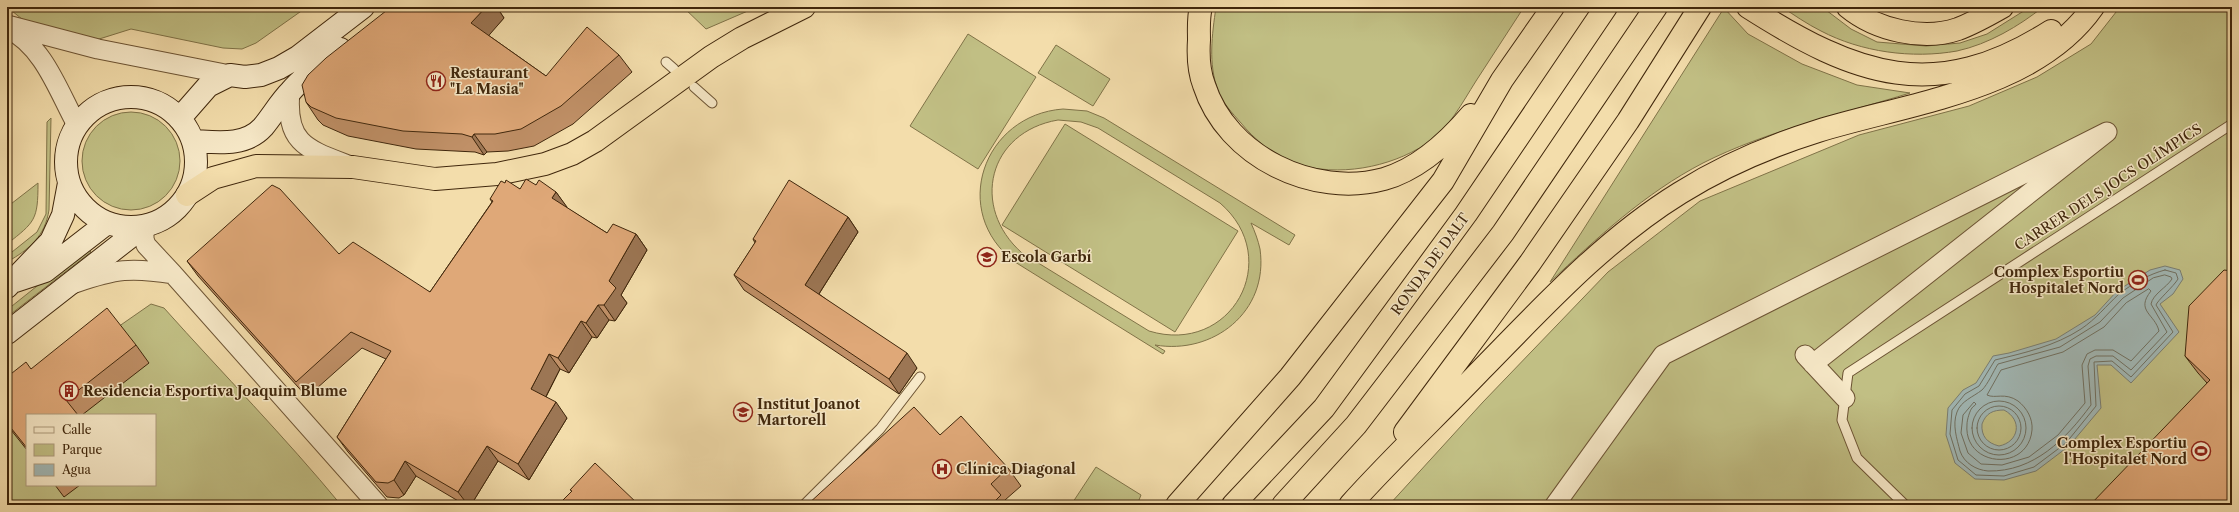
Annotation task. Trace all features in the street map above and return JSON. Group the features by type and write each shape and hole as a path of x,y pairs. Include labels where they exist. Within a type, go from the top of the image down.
{"highway":[{"path":"187,195 213,178 256,166 353,167 435,179 496,174 545,164 572,154 595,141 711,57 742,38 804,7"},
{"path":"1201,7 1199,16 1198,54 1204,85 1216,110 1229,129 1246,147 1291,174 1315,181 1348,184 1385,178 1415,164 1443,145 1502,80"},
{"path":"1177,505 1290,377 1443,181 1502,80 1553,7"},
{"name":"RONDA DE DALT","path":"1232,505 1324,408 1466,214 1606,7"},
{"path":"1283,505 1356,425 1503,233 1656,7"},
{"path":"1352,503 1535,257 1628,121 1700,7"},
{"path":"1748,7 1809,44 1854,63 1903,74 1930,75 1952,73 1990,63 2032,42 2084,7"},
{"path":"1848,7 1868,20 1888,28 1923,33 1957,29 2002,7"},
{"path":"1352,503 1558,291 1620,236 1680,193 1740,160 1780,144 1859,120 1941,98 2006,75 2059,42 2081,24 2093,7"}],"street":[{"path":"7,25 98,49 245,77 261,75 279,68 372,12"},
{"path":"193,141 226,142 249,137 261,128 290,91 372,12"},
{"path":"7,29 23,39 48,70 77,125"},
{"path":"180,118 208,86 230,75"},
{"path":"290,91 290,119 296,135 301,143 312,151 353,167"},
{"path":"7,333 144,226 169,215 177,208 187,195 193,183 196,168 193,141 180,118 156,101 132,96 103,102 89,112 77,125 69,142 66,166 69,183 63,215 53,236 11,284"},
{"path":"1555,505 1662,355 2107,132 1809,359 1845,398"},
{"path":"69,183 86,210 107,223 129,227 144,226"},
{"path":"11,284 45,271 107,223"},
{"path":"144,226 144,240 146,245 378,505"},
{"path":"68,286 97,275 126,269 148,270 173,274"}],"lane":[{"path":"666,62 674,69"},
{"path":"694,87 712,104"},
{"name":"CARRER DELS JOCS OLÍMPICS","path":"1905,505 1857,458 1842,420 1848,373 2232,124"},
{"path":"804,505 880,429 920,378"}],"green space":[{"path":"7,7 307,7 256,43 242,49 223,48 131,29 96,40 49,30 22,19"},
{"path":"683,7 757,7 706,29"},
{"path":"1216,7 1524,7 1454,115 1442,131 1434,138 1412,152 1380,164 1346,170 1329,170 1296,164 1273,152 1252,135 1225,104 1218,91 1212,60 1212,38"},
{"path":"1782,7 1822,7 1851,29 1877,42 1926,46 1960,43 1987,34 2030,7 2043,7 2003,34 1981,44 1957,51 1905,54 1870,49 1836,38 1816,28"},
{"path":"1894,7 1944,7 1919,11"},
{"path":"2120,7 2232,7 2232,505 1389,505 1483,402 1608,272 1700,201 1859,135 1969,106 2037,77 2091,44"},
{"path":"1724,8 1748,34 1802,64 1857,85 1910,93 1778,132 1703,163 1661,188 1641,202 1622,217 1550,282"},
{"path":"968,34 1036,77 978,169 910,126"},
{"path":"1056,45 1110,79 1093,106 1038,73"},
{"path":"1063,109 1087,111 1104,118 1295,235 1289,245 1251,223 1260,249 1260,272 1256,292 1246,310 1233,324 1216,336 1197,343 1177,346 1155,345 1165,351 1163,354 1015,262 995,241 983,218 980,193 984,169 995,147 1012,128 1035,115","holes":["1058,120 1081,122 1098,128 1220,203 1239,226 1248,250 1248,275 1240,297 1225,316 1204,329 1178,335 1149,331 1022,253 1006,235 996,214 992,194 994,174 1002,155 1016,139 1034,127"]},
{"path":"131,112 150,116 166,126 176,142 180,161 176,180 166,196 150,206 131,210 112,206 96,196 86,180 82,161 86,142 96,126 112,116"},
{"path":"51,118 49,210 47,219 35,241 23,252 7,262 7,256 37,232 46,214 47,122"},
{"path":"1065,124 1238,231 1175,332 1002,225"},
{"path":"38,183 36,213 33,219 24,230 7,244 7,207"},
{"path":"86,247 91,252 7,317 7,310"},
{"path":"151,304 164,308 276,430 341,505 7,505 7,404"},
{"path":"1096,467 1141,495 1137,505 1071,505"}],"water":[{"path":"2165,266 2180,270 2183,279 2173,294 2160,304 2179,332 2131,383 2111,365 2097,365 2101,408 2069,446 2036,471 2004,480 1975,479 1955,463 1946,435 1948,408 1963,390 1976,383 1993,356 2009,353 2056,339 2095,315 2117,291 2150,270","holes":["2000,410 2004,410 2010,414 2016,425 2016,430 2011,440 2006,444 1999,446 1988,441 1982,428 1982,424 1986,417 1990,413"]}],"building":[{"name":"Restaurant \"La Masia\"","path":"391,7 486,7 471,23 546,76 587,27 619,55 561,106 521,129 495,134 474,134 472,137 462,134 403,131 336,118 311,107 306,102 302,85 308,75 326,58"},
{"path":"526,179 536,185 539,180 556,192 552,198 607,233 613,224 636,234 609,281 616,288 604,305 598,305 586,323 581,321 558,358 549,354 531,389 556,402 518,464 487,446 458,492 405,461 394,480 388,483 376,482 337,437 391,351 351,332 296,382 187,261 272,185 280,189 339,254 353,242 430,292 493,201 490,199 501,181 505,183 506,180 520,189"},
{"path":"789,180 848,217 805,285 907,353 889,379 734,275 756,241 753,239"},
{"name":"Complex Esportiu l'Hospitalet Nord","path":"2224,270 2232,271 2232,505 2090,505 2210,380 2185,356 2189,306"},
{"path":"107,308 136,345 66,400 77,414 26,414 26,447 7,423 7,377 26,362 31,369"},
{"name":"Clínica Diagonal","path":"914,407 940,435 961,416 1008,468 991,484 1001,495 991,505 807,505"},
{"path":"595,463 639,505 558,505 572,491 570,490"}],"place":[{"name":"Restaurant \"La Masia\"","path":"436,81"},
{"name":"Escola Garbí","path":"987,257"},
{"name":"Complex Esportiu Hospitalet Nord","path":"2138,280"},
{"name":"Residencia Esportiva Joaquim Blume","path":"69,391"},
{"name":"Institut Joanot Martorell","path":"743,412"},
{"name":"Complex Esportiu l'Hospitalet Nord","path":"2201,451"},
{"name":"Clínica Diagonal","path":"942,469"}]}
